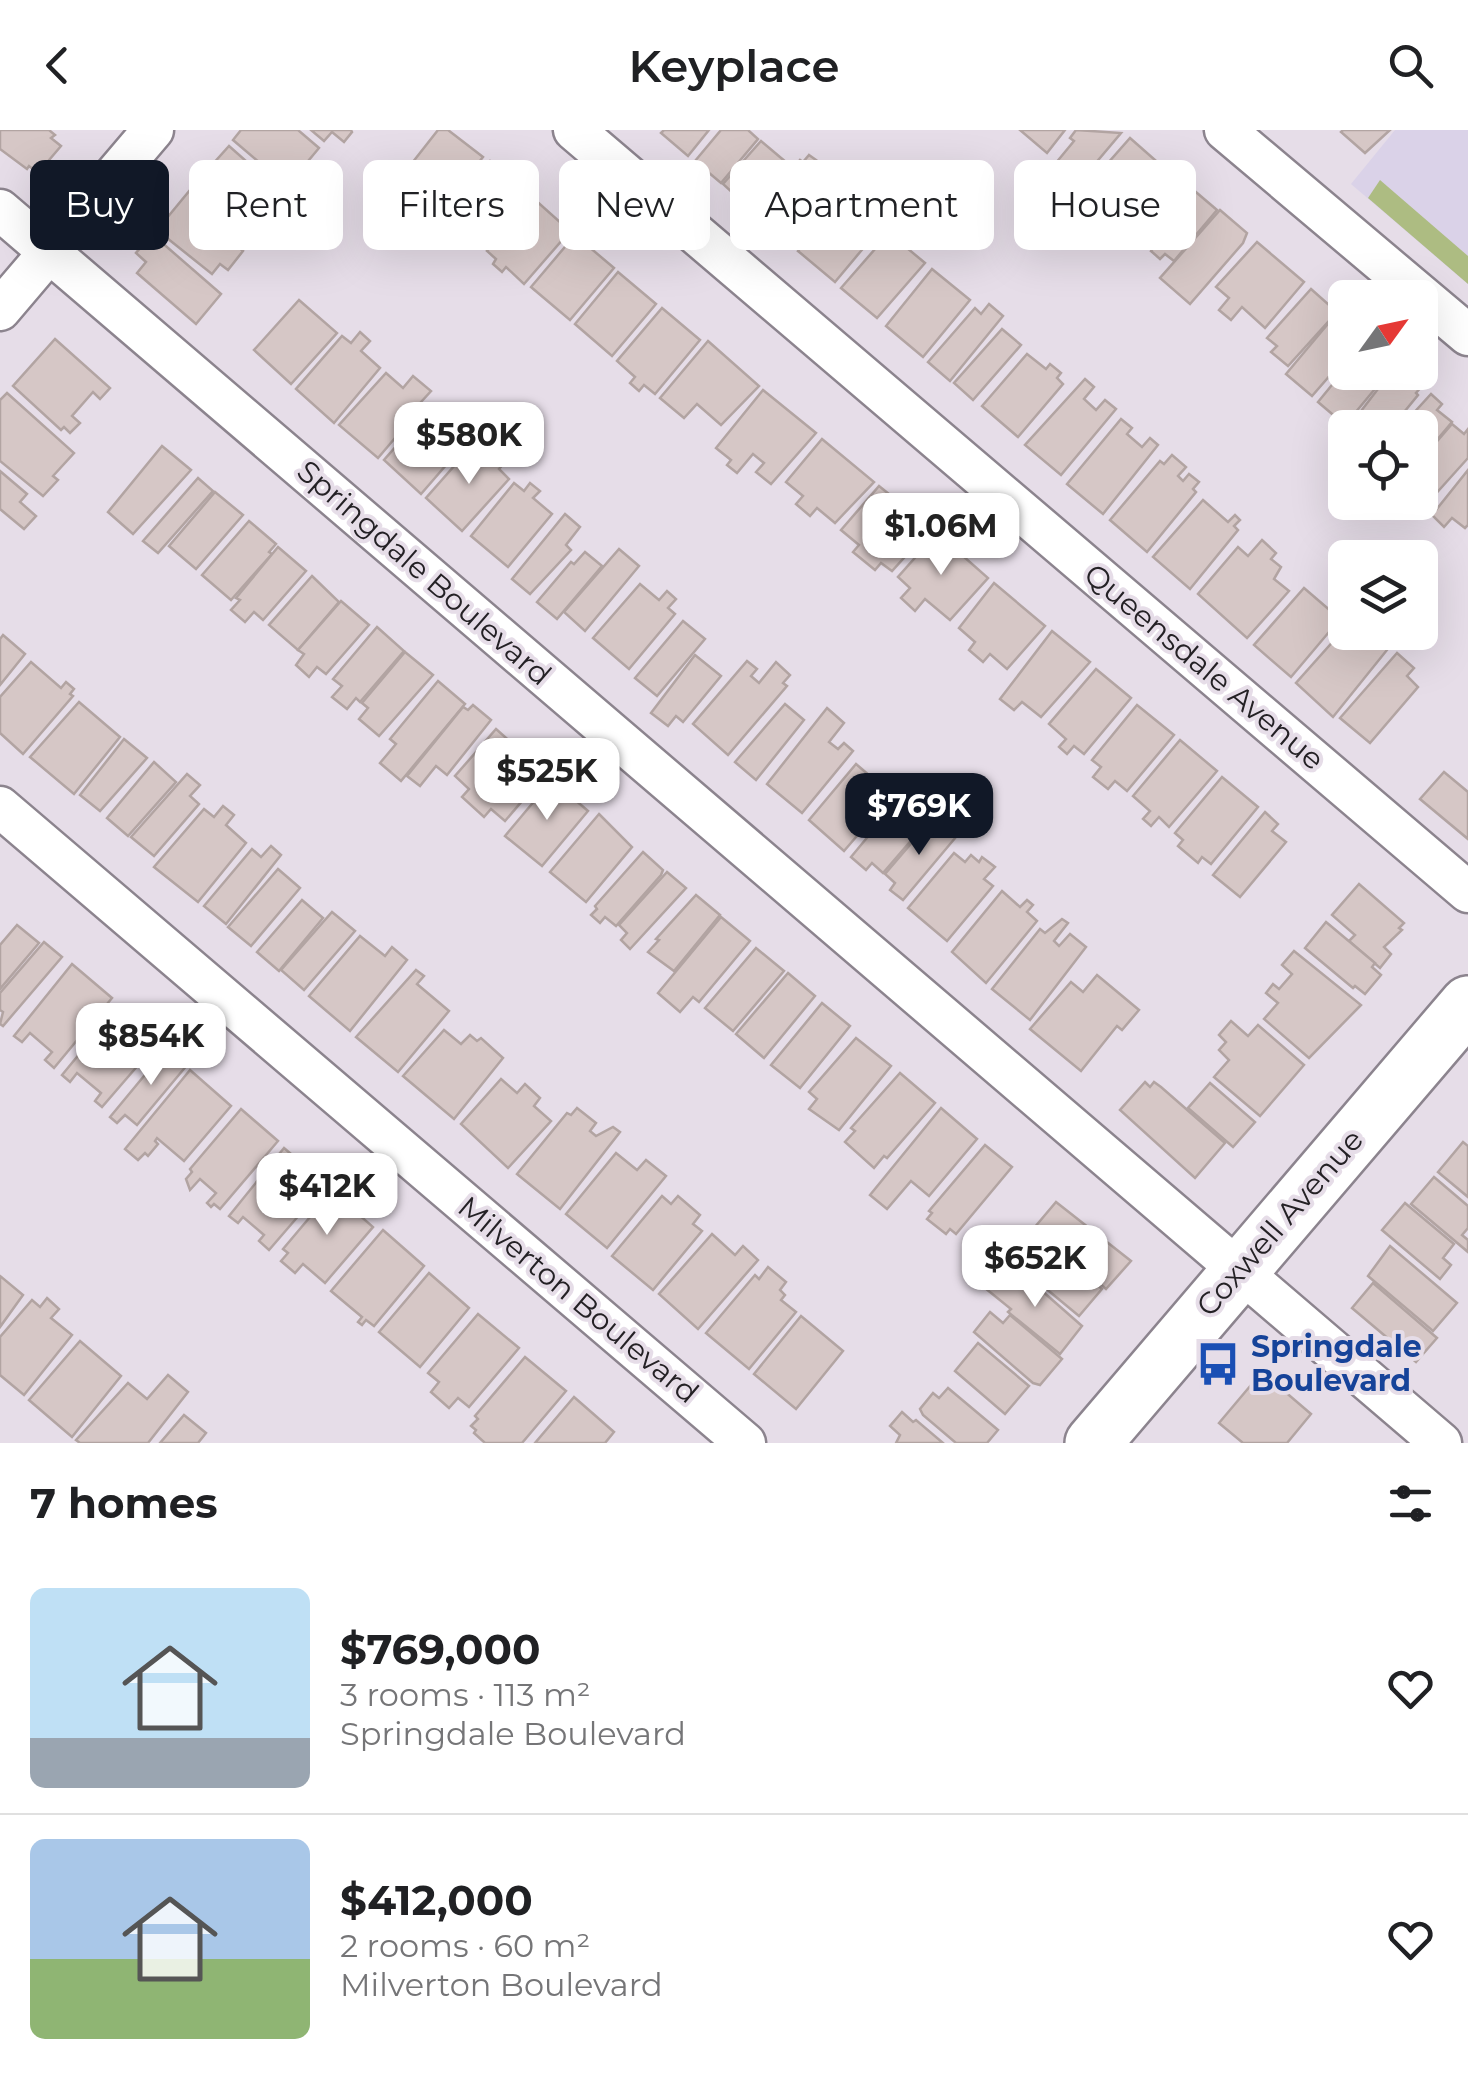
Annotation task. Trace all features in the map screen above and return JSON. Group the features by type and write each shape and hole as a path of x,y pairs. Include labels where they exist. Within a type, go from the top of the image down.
{"main road":[{"name":"Coxwell Avenue","path":"1093,1443 1468,1004"}],"street":[{"path":"0,310 153,130"},
{"name":"Queensdale Avenue","path":"574,130 1468,892"},
{"path":"1226,130 1468,335"},
{"name":"Springdale Boulevard","path":"0,210 1442,1443"},
{"name":"Milverton Boulevard","path":"0,806 745,1443"}],"shaded area":[{"path":"1395,130 1468,130 1468,284 1351,184"}],"green space":[{"path":"1380,180 1468,256 1468,284 1368,198"}],"building":[{"path":"0,130 49,130 55,135 51,138 61,146 49,160 30,160 27,169 0,149"},
{"path":"241,130 298,130 319,148 309,160 256,160 233,140"},
{"path":"311,130 352,132 344,142 332,132 324,141"},
{"path":"438,130 448,130 483,157 481,160 414,160"},
{"path":"709,130 688,156 661,133"},
{"path":"721,130 748,130 758,139 740,160 730,160 730,172 721,183 710,174 710,160 696,160"},
{"path":"1020,130 1065,130 1047,153"},
{"path":"1076,130 1121,133 1098,160 1058,160 1074,141 1070,138"},
{"path":"1343,130 1390,130 1365,153"},
{"path":"1130,138 1155,160 1111,160"},
{"path":"761,141 783,160 744,160"},
{"path":"229,146 245,160 216,160"},
{"path":"189,191 189,250 243,251 228,270 220,264 212,274 169,240 169,215"},
{"path":"1196,192 1217,210 1196,235"},
{"path":"539,203 559,221 559,244 524,284 506,267 502,272 493,264 496,259 487,251 539,250"},
{"path":"1220,210 1247,233 1243,243 1190,304 1160,278 1185,250 1196,250 1196,237"},
{"path":"1257,242 1304,282 1265,328 1242,307 1231,320 1219,310 1229,298 1216,287"},
{"path":"169,249 221,294 196,324 137,273 146,262 136,253"},
{"path":"562,250 593,250 614,268 570,320 531,287"},
{"path":"799,250 862,250 835,282"},
{"path":"874,250 909,250 925,263 877,318 841,288"},
{"path":"1183,250 1174,261 1165,254 1160,259 1151,251"},
{"path":"932,269 970,300 923,357 886,326"},
{"path":"618,272 656,304 612,356 575,324"},
{"path":"1311,289 1328,304 1328,322 1288,366 1271,352 1277,346 1267,338"},
{"path":"299,300 337,333 291,384 254,350"},
{"path":"989,304 1003,316 950,381 928,362 975,308 981,314"},
{"path":"662,308 700,340 655,394 644,385 639,391 630,383 635,377 617,361"},
{"path":"1328,324 1328,378 1312,396 1286,374"},
{"path":"1002,329 1021,345 973,400 954,383"},
{"path":"360,332 370,341 361,351 380,368 334,423 296,389 342,336 351,343"},
{"path":"55,339 110,388 100,399 93,392 72,416 80,423 70,433 64,427 61,430 13,386"},
{"path":"708,341 759,386 721,425 697,404 684,418 660,398"},
{"path":"1027,354 1046,369 1050,364 1061,373 1057,378 1063,384 1018,437 982,406"},
{"path":"386,373 403,388 413,376 431,391 378,458 339,425"},
{"path":"1085,379 1094,387 1084,399 1096,410 1105,400 1116,409 1061,475 1025,445"},
{"path":"763,390 816,433 771,484 756,472 764,463 753,454 737,473 727,465 731,460 716,448"},
{"path":"1328,390 1374,390 1357,410 1328,411 1318,402"},
{"path":"1377,390 1419,390 1406,410 1362,410"},
{"path":"7,393 74,453 53,476 58,480 43,496 0,461 0,400"},
{"path":"1431,394 1442,404 1437,410 1416,410"},
{"path":"429,409 437,416 444,409 463,426 457,433 466,442 421,494 384,460"},
{"path":"1438,411 1452,422 1438,439"},
{"path":"1121,419 1132,428 1127,434 1142,447 1150,438 1158,445 1103,514 1067,484"},
{"path":"1452,424 1464,434 1468,429 1468,458 1438,491 1438,440"},
{"path":"822,439 874,482 835,523 817,508 810,516 796,504 803,496 786,482"},
{"path":"162,446 191,470 133,534 108,512"},
{"path":"471,447 481,455 489,447 505,462 499,469 509,479 462,531 426,498"},
{"path":"1172,455 1186,467 1178,476 1183,481 1189,474 1199,482 1193,489 1196,492 1147,552 1110,520 1160,461 1164,464"},
{"path":"1468,470 1468,525 1465,528 1452,518 1444,527 1437,520 1438,508"},
{"path":"0,471 27,494 20,502 36,516 24,529 0,509"},
{"path":"198,478 213,491 158,553 143,541"},
{"path":"514,483 524,491 530,483 540,491 533,498 552,514 508,567 471,536"},
{"path":"879,486 931,528 892,571 881,563 875,570 853,552 859,545 841,530"},
{"path":"215,492 243,515 196,569 169,546"},
{"path":"1203,500 1228,522 1235,515 1240,520 1234,526 1238,530 1190,589 1153,557"},
{"path":"565,514 580,527 566,545 571,550 530,594 512,579"},
{"path":"249,521 276,544 269,552 272,554 231,600 202,575"},
{"path":"937,533 988,578 950,620 925,599 915,611 901,598 910,588 898,577"},
{"path":"1262,540 1276,553 1271,559 1281,567 1274,579 1289,591 1247,638 1198,594 1238,547 1248,556"},
{"path":"278,547 306,571 263,620 254,612 245,622 231,610 240,600 236,598"},
{"path":"619,549 639,566 585,631 564,612"},
{"path":"585,552 602,566 557,619 537,602 571,562 574,564"},
{"path":"312,576 339,602 298,650 269,625"},
{"path":"994,583 1045,626 1007,669 990,654 983,662 969,650 975,642 959,628"},
{"path":"640,584 659,600 667,591 676,599 668,608 675,614 629,669 593,638"},
{"path":"1304,588 1328,609 1328,633 1291,677 1254,645"},
{"path":"341,601 369,625 326,674 317,667 309,677 296,665 304,654 298,650"},
{"path":"683,621 705,639 657,696 635,678"},
{"path":"377,627 404,651 360,702 356,698 347,709 332,697 342,686 333,679"},
{"path":"1052,631 1090,662 1041,717 1022,702 1014,710 1000,699"},
{"path":"3,635 25,654 0,685 0,639"},
{"path":"1328,647 1387,650 1333,717 1296,683"},
{"path":"405,652 433,675 379,736 359,719 368,708 362,703"},
{"path":"1397,653 1414,668 1407,676 1418,687 1370,743 1340,718"},
{"path":"695,655 721,676 683,722 676,716 668,726 651,713"},
{"path":"747,661 757,669 751,676 759,683 776,662 790,675 783,683 787,686 728,755 693,724"},
{"path":"31,662 61,688 66,682 74,689 70,694 73,696 23,754 0,733 0,697"},
{"path":"1096,669 1131,698 1084,754 1074,746 1067,754 1059,747 1066,739 1049,724"},
{"path":"438,681 465,704 401,781 380,763 396,744 390,739"},
{"path":"79,702 120,737 74,794 30,757"},
{"path":"785,704 804,720 756,780 735,762"},
{"path":"473,705 491,720 447,775 436,766 420,786 407,776 463,707 468,710"},
{"path":"1137,705 1174,735 1127,791 1115,781 1108,789 1093,777 1101,767 1092,760"},
{"path":"827,708 844,723 829,742 838,749 844,743 853,751 802,813 767,784"},
{"path":"496,729 546,773 505,821 491,809 484,817 462,797 469,789 455,776"},
{"path":"124,739 147,758 100,811 80,795"},
{"path":"1180,740 1217,771 1169,827 1159,817 1151,826 1143,819 1150,811 1133,796"},
{"path":"154,762 176,782 128,836 107,818"},
{"path":"856,764 892,795 844,851 809,820"},
{"path":"1444,772 1468,792 1468,839 1420,799"},
{"path":"187,774 200,785 190,796 199,804 154,856 131,837"},
{"path":"1222,777 1258,807 1211,864 1202,857 1198,863 1178,846 1183,840 1175,833"},
{"path":"552,780 588,811 542,866 505,836"},
{"path":"910,796 921,805 914,812 927,822 883,873 872,863 866,870 851,857 900,798 905,802"},
{"path":"223,806 234,815 226,825 246,843 198,902 154,867 204,809 214,817"},
{"path":"1265,812 1278,824 1272,831 1286,842 1240,897 1213,875"},
{"path":"599,814 632,847 586,902 550,872"},
{"path":"933,818 956,837 903,900 890,890 895,883 885,874"},
{"path":"271,846 281,855 226,924 204,906 252,849 261,857"},
{"path":"643,852 663,870 661,875 616,926 605,917 600,923 591,915 597,909 595,906"},
{"path":"954,853 965,862 971,855 979,862 982,857 995,867 984,879 993,886 947,941 908,908"},
{"path":"278,869 300,888 251,946 228,927"},
{"path":"667,872 686,888 630,949 621,940 627,933 619,925"},
{"path":"1359,884 1404,923 1384,947 1391,954 1380,968 1349,941 1355,935 1332,915"},
{"path":"1002,891 1020,907 1027,900 1033,905 1027,912 1037,921 986,983 952,952"},
{"path":"696,895 720,915 674,971 648,952"},
{"path":"302,900 323,918 279,971 257,952"},
{"path":"332,912 355,931 304,990 281,970"},
{"path":"721,917 750,941 699,1002 693,997 680,1012 658,993"},
{"path":"1062,919 1068,923 1054,941 1059,946 1070,934 1086,947 1030,1020 992,989 1040,929 1045,933"},
{"path":"1326,922 1375,963 1372,967 1381,975 1365,994 1305,948"},
{"path":"17,925 39,943 0,989 0,945"},
{"path":"360,936 385,956 392,947 407,960 350,1031 309,996"},
{"path":"44,942 62,957 3,1026 0,993"},
{"path":"756,948 784,971 733,1031 705,1008"},
{"path":"1294,951 1361,1005 1309,1058 1264,1019 1278,1003 1266,993 1273,984 1279,989 1292,974 1282,965"},
{"path":"72,964 112,998 54,1068 45,1060 52,1052 30,1033 22,1042 14,1036"},
{"path":"416,970 424,976 417,984 449,1011 398,1072 356,1037"},
{"path":"788,973 815,996 764,1058 736,1034"},
{"path":"1097,975 1139,1010 1122,1030 1117,1026 1081,1071 1030,1029 1071,982 1083,992"},
{"path":"822,1003 850,1026 800,1088 771,1065"},
{"path":"118,1007 159,1041 102,1107 95,1101 101,1093 77,1073 70,1082 62,1075"},
{"path":"1231,1021 1248,1036 1258,1025 1304,1065 1260,1116 1214,1077 1229,1060 1219,1050 1226,1042 1219,1035"},
{"path":"444,1030 461,1044 470,1035 477,1041 481,1038 503,1058 454,1119 403,1076"},
{"path":"856,1038 891,1066 839,1130 809,1109 817,1099 809,1092"},
{"path":"168,1047 188,1064 137,1125 125,1115 117,1123 110,1117"},
{"path":"190,1070 231,1106 184,1161 157,1138 158,1144 148,1156 145,1153 138,1160 125,1149"},
{"path":"900,1073 935,1103 874,1168 845,1142 855,1131 851,1128"},
{"path":"501,1079 517,1093 525,1084 540,1098 534,1106 551,1121 508,1168 461,1124"},
{"path":"1145,1082 1150,1087 1154,1082 1161,1087 1225,1143 1195,1178 1120,1110"},
{"path":"1210,1083 1255,1122 1233,1147 1188,1108"},
{"path":"577,1108 596,1123 590,1131 596,1136 613,1127 620,1132 560,1209 517,1174 567,1113 571,1115"},
{"path":"941,1108 977,1139 929,1196 911,1181 887,1209 870,1195"},
{"path":"241,1109 278,1141 220,1209 214,1204 211,1207 207,1203 216,1193 200,1179 190,1190 186,1179 190,1169"},
{"path":"1463,1142 1468,1146 1468,1197 1438,1172"},
{"path":"985,1145 1012,1167 956,1234 950,1229 946,1234 927,1219 932,1213 929,1211"},
{"path":"284,1148 326,1184 269,1250 259,1241 264,1235 243,1217 238,1223 229,1216"},
{"path":"616,1153 637,1170 646,1160 666,1176 607,1248 566,1214"},
{"path":"1434,1177 1468,1206 1468,1228 1462,1235 1468,1240 1468,1252 1411,1204"},
{"path":"332,1191 373,1227 325,1283 303,1264 295,1273 281,1261 288,1253 283,1249"},
{"path":"662,1196 671,1204 678,1196 700,1215 693,1224 702,1231 653,1290 612,1256"},
{"path":"1056,1202 1131,1261 1106,1289 1055,1245 1058,1242 1051,1235 1047,1239 1034,1228"},
{"path":"1405,1203 1454,1244 1443,1258 1451,1265 1440,1279 1382,1230"},
{"path":"383,1230 424,1266 374,1326 366,1320 362,1325 358,1322 362,1317 331,1291"},
{"path":"712,1234 735,1255 743,1246 758,1260 698,1329 659,1294"},
{"path":"1390,1246 1457,1303 1433,1331 1368,1276"},
{"path":"1060,1254 1102,1289 1079,1316 1038,1282"},
{"path":"768,1267 786,1282 780,1290 785,1295 781,1300 796,1312 749,1369 706,1333 755,1275 759,1279"},
{"path":"1001,1268 1031,1286 1033,1283 1082,1326 1060,1354 985,1288"},
{"path":"429,1273 469,1308 420,1367 379,1332"},
{"path":"0,1276 23,1295 0,1327"},
{"path":"1373,1283 1437,1338 1416,1362 1352,1308"},
{"path":"47,1298 59,1309 51,1318 72,1335 24,1395 0,1375 0,1337 32,1300 40,1307"},
{"path":"990,1312 1003,1323 1010,1315 1062,1359 1040,1385 974,1332"},
{"path":"478,1314 519,1348 469,1407 458,1398 449,1408 431,1392 439,1382 428,1373"},
{"path":"801,1316 843,1351 796,1409 754,1374"},
{"path":"80,1341 121,1376 72,1437 29,1400"},
{"path":"978,1343 1029,1386 1005,1414 955,1371"},
{"path":"525,1357 566,1391 522,1443 485,1443 471,1426 478,1419 475,1416"},
{"path":"1262,1372 1311,1414 1287,1443 1243,1443 1219,1423"},
{"path":"168,1375 188,1392 148,1443 76,1440 128,1383 147,1399"},
{"path":"948,1388 998,1430 987,1443 956,1443 923,1415 920,1409 933,1393 939,1398"},
{"path":"574,1397 614,1432 605,1443 535,1443"},
{"path":"902,1412 943,1443 896,1443 900,1435 890,1426"},
{"path":"184,1415 206,1433 198,1443 160,1443"}],"place":[{"name":"Springdale Boulevard","path":"1218,1364"}]}
